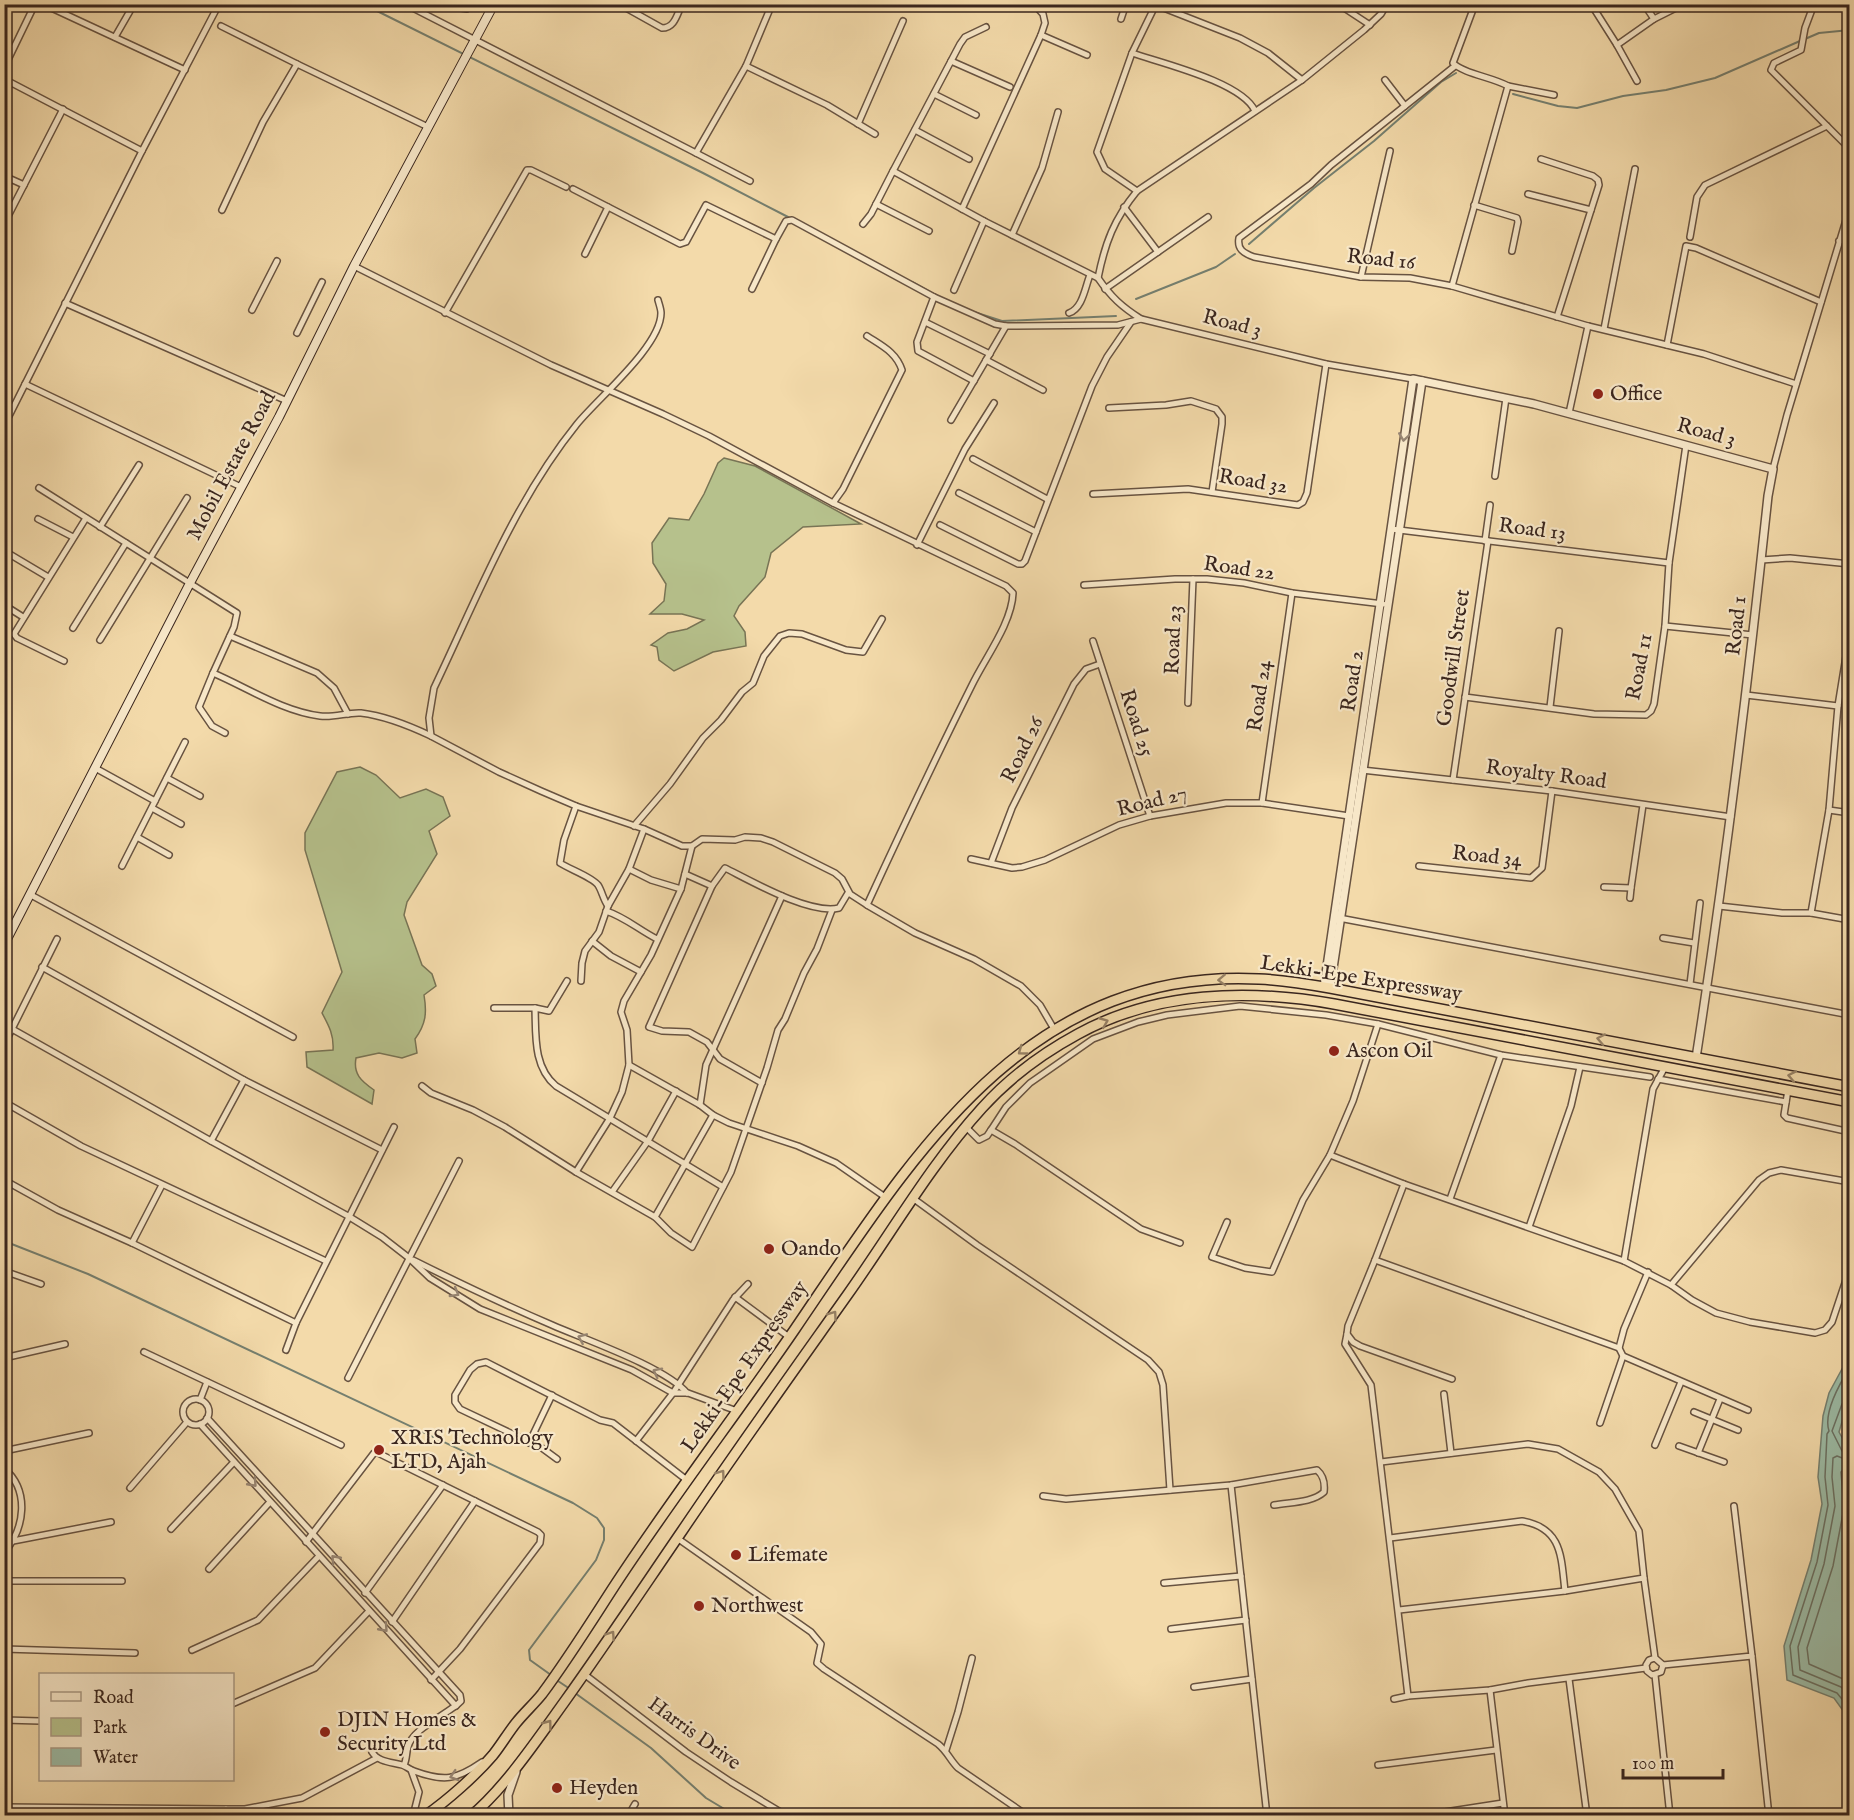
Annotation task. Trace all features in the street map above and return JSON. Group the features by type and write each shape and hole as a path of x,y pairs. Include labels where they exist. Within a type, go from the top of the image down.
{"highway":[{"name":"Lekki-Epe Expressway","path":"425,1815 471,1777 493,1755 547,1687 638,1550 885,1197 938,1132 991,1076 1013,1057 1054,1029 1114,1001 1162,987 1187,982 1258,979 1327,988 1850,1087"},
{"name":"Lekki-Epe Expressway","path":"471,1815 492,1795 524,1756 578,1683 966,1126 1006,1084 1052,1050 1080,1033 1130,1012 1165,1003 1199,998 1276,996 1306,999 1850,1102"},
{"path":"938,1132 953,1143"}],"main road":[{"name":"Mobil Estate Road","path":"4,945 97,769 190,583 287,401 354,266 494,4"}],"street":[{"path":"4,68 35,4"},
{"path":"43,4 185,70"},
{"path":"116,37 134,4"},
{"path":"4,426 142,151 219,4"},
{"path":"405,4 750,181"},
{"path":"454,7 467,9 473,4"},
{"path":"619,4 662,28 668,28 673,24 682,4"},
{"path":"696,153 746,66 772,4"},
{"path":"962,210 1041,35 1044,23 1043,14 1034,4"},
{"path":"1121,19 1126,4"},
{"path":"1141,4 1155,6 1240,38 1268,53 1302,80"},
{"path":"1338,4 1370,25"},
{"path":"892,171 962,210 1098,278 1103,252 1119,214 1137,191 1302,80 1370,25 1387,4"},
{"path":"1475,4 1454,57 1455,66 1508,86 1554,95"},
{"path":"1526,4 1534,8 1548,4"},
{"path":"1591,4 1637,81"},
{"path":"1644,4 1654,19"},
{"path":"1617,45 1654,19 1684,4"},
{"path":"1814,4 1803,34 1801,49 1798,53 1774,63 1771,70 1850,149"},
{"path":"1137,191 1105,169 1096,152 1132,53 1155,6"},
{"path":"858,124 903,21"},
{"path":"221,26 428,127"},
{"path":"864,224 965,37 986,27"},
{"path":"1041,35 1087,55"},
{"path":"1132,53 1217,82 1242,96 1255,111"},
{"path":"951,61 1010,87"},
{"path":"222,210 263,122 297,64"},
{"path":"746,66 827,105 876,134"},
{"name":"Road 16","path":"1455,66 1331,165 1311,184 1239,238 1240,250 1247,255 1361,277 1410,278 1452,286 1588,326 1733,362 1796,384"},
{"path":"4,79 142,151"},
{"path":"1385,80 1405,106"},
{"path":"1452,286 1508,86"},
{"path":"934,94 976,115"},
{"path":"4,224 63,109"},
{"path":"1012,235 1042,168 1058,112"},
{"path":"1690,237 1697,197 1705,185 1827,126"},
{"path":"915,130 969,159"},
{"path":"1361,277 1390,152"},
{"path":"1541,159 1593,176 1598,180 1599,185 1557,317"},
{"path":"445,313 527,170 566,187"},
{"path":"1604,329 1635,170"},
{"path":"4,176 24,185"},
{"path":"573,189 680,244 686,242 704,207 708,205 776,239"},
{"path":"1527,194 1591,210"},
{"path":"876,204 929,231"},
{"path":"1474,205 1517,218 1512,251"},
{"path":"585,254 608,207"},
{"path":"1124,207 1158,252"},
{"name":"Road 1","path":"1696,1058 1731,817 1773,469 1839,241 1847,224 1850,207"},
{"path":"1105,289 1208,217"},
{"path":"752,289 786,221 792,220 934,297 995,324 1006,327 1118,326 1142,319"},
{"path":"954,290 984,221"},
{"path":"1839,241 1850,236"},
{"path":"1667,345 1686,246 1696,248 1821,302"},
{"path":"252,310 277,261"},
{"path":"354,266 551,364 710,436 834,503 1006,586 1012,593 1001,631 968,693 867,905"},
{"path":"1070,313 1076,310 1080,303 1090,275"},
{"name":"Road 3","path":"1098,278 1108,295 1142,319 1326,364 1506,398 1773,469"},
{"path":"297,333 322,282"},
{"path":"934,297 917,342 918,351 974,381"},
{"path":"431,736 429,718 434,688 514,517 576,426 651,341 660,322 661,312 657,300"},
{"path":"65,303 287,401"},
{"path":"925,322 990,354"},
{"path":"940,525 1018,564 1026,561 1047,499 1099,371 1131,322"},
{"path":"1569,414 1588,326"},
{"path":"951,420 1006,327"},
{"path":"834,503 902,370 894,353 867,336"},
{"path":"986,360 1043,390"},
{"name":"Road 32","path":"1093,494 1164,489 1212,492 1285,505 1298,505 1304,502 1308,493 1326,364"},
{"name":"Road 2","path":"1327,988 1361,770 1395,529 1413,379"},
{"name":"Road 2","path":"1395,529 1422,381"},
{"path":"25,384 241,487"},
{"path":"1495,476 1506,398"},
{"path":"1109,408 1166,405 1191,401 1216,409 1222,417 1222,424 1212,492"},
{"path":"917,545 965,449 994,403"},
{"name":"Road 11","path":"1465,697 1594,714 1646,715 1651,711 1654,704 1665,626 1669,563 1686,445"},
{"path":"973,459 1047,499"},
{"path":"100,526 139,465"},
{"path":"39,488 237,613 230,636 199,707 212,726 225,733"},
{"path":"959,493 1036,532"},
{"path":"100,640 187,498"},
{"name":"Goodwill Street","path":"1453,780 1487,541 1490,505"},
{"path":"64,661 17,638 14,634 23,616 86,518"},
{"path":"38,519 73,537"},
{"name":"Road 13","path":"1395,529 1669,563"},
{"path":"73,628 126,543"},
{"path":"6,552 48,577"},
{"path":"1761,561 1790,558 1850,564"},
{"name":"Road 22","path":"1084,585 1192,579 1244,583 1292,593 1384,604"},
{"name":"Road 23","path":"1188,703 1192,579"},
{"name":"Road 24","path":"1262,803 1292,593"},
{"path":"4,605 23,616"},
{"path":"634,826 670,784 702,738 721,720 742,692 753,683 764,656 780,636 789,633 802,634 846,650 863,652 882,619"},
{"path":"1665,626 1753,635"},
{"path":"1550,707 1559,631"},
{"path":"1811,913 1829,810 1838,706 1850,632"},
{"path":"230,636 317,673 334,688 348,714"},
{"name":"Road 25","path":"1093,641 1150,816"},
{"name":"Road 26","path":"991,863 1012,808 1074,684 1086,669 1100,664"},
{"path":"213,673 270,700 321,717 360,713 410,726 503,774 576,806 682,846 692,846 702,839 735,840 745,837 761,838 781,846 835,873 842,879 848,892 854,898 915,933 974,959 1021,986 1040,1005 1054,1029"},
{"path":"1746,695 1838,706"},
{"path":"122,866 185,742"},
{"path":"97,769 155,801"},
{"name":"Road 2","path":"1338,918 1349,816 1361,770"},
{"name":"Royalty Road","path":"1361,770 1552,791 1731,817"},
{"path":"167,778 200,796"},
{"name":"Road 34","path":"1419,866 1531,878 1542,868 1552,791"},
{"name":"Road 27","path":"970,859 1012,868 1023,867 1045,860 1119,825 1150,816 1204,806 1262,803 1349,816"},
{"path":"1630,898 1643,805"},
{"path":"576,806 564,840 560,863 594,881 599,886 607,908 642,932 657,939"},
{"path":"152,808 181,824"},
{"path":"1829,810 1850,813"},
{"path":"582,981 583,957 587,946 599,932 607,908 629,869 644,830"},
{"path":"136,837 169,855"},
{"path":"576,1172 610,1118 622,1092 629,1065 627,1030 621,1012 624,1001 641,972 681,889 692,846"},
{"path":"762,1083 720,1059 707,1042 689,1032 649,1028 712,886 725,868 782,896 828,911 839,908 848,892"},
{"path":"629,869 651,880 681,889"},
{"path":"685,874 712,886"},
{"path":"1604,887 1630,888"},
{"path":"31,894 293,1037"},
{"path":"700,1105 706,1065 782,896"},
{"path":"1690,984 1700,903"},
{"path":"1719,906 1782,914 1811,913 1850,920"},
{"path":"422,1086 431,1093 500,1124 576,1172 655,1216 671,1233 692,1246 723,1187 747,1128 778,1030 817,949 832,910"},
{"path":"1338,918 1850,1015"},
{"path":"1663,938 1694,943"},
{"path":"4,1045 57,939"},
{"path":"592,941 610,956 641,972"},
{"path":"42,967 244,1080 382,1150"},
{"path":"494,1008 535,1008 549,1011 567,981"},
{"path":"966,1126 979,1140 987,1136 1006,1107 1030,1083 1093,1039 1138,1022 1167,1015 1240,1006 1326,1015 1378,1024 1501,1055 1650,1077"},
{"path":"535,1008 536,1052 547,1077 556,1086 723,1187"},
{"path":"1227,1222 1212,1257 1245,1268 1272,1272 1303,1200 1330,1155 1353,1101 1378,1024"},
{"path":"12,1029 348,1216 382,1237 430,1278 480,1309 632,1370 673,1393 688,1393 737,1411"},
{"path":"1450,1199 1501,1055"},
{"path":"1649,1064 1653,1089"},
{"path":"629,1065 700,1105 713,1115 798,1146 836,1163 885,1197"},
{"path":"1529,1227 1568,1117 1580,1067"},
{"path":"1624,1261 1653,1089 1665,1067"},
{"path":"1658,1079 1786,1102"},
{"path":"211,1141 244,1080"},
{"path":"1788,1090 1784,1115 1787,1118 1850,1132"},
{"path":"612,1192 648,1141 676,1091"},
{"path":"4,1102 81,1146 326,1261"},
{"path":"655,1216 713,1115"},
{"path":"285,1350 326,1261 394,1127"},
{"path":"991,1130 1141,1229 1180,1243"},
{"path":"1330,1155 1404,1184 1624,1261 1648,1272 1716,1313 1750,1322 1815,1333 1825,1330 1832,1322 1850,1268"},
{"path":"348,1378 459,1161"},
{"path":"1671,1285 1759,1180 1768,1173 1781,1170 1850,1182"},
{"path":"4,1180 58,1210 132,1243 296,1323"},
{"path":"1404,1184 1348,1326 1345,1344 1371,1385 1408,1696"},
{"path":"132,1243 162,1185"},
{"path":"914,1199 986,1252 1148,1360 1159,1372 1163,1385 1170,1490"},
{"path":"409,1258 480,1294 635,1361 679,1383 688,1393"},
{"path":"1375,1260 1619,1348"},
{"path":"4,1271 41,1284"},
{"path":"1648,1272 1624,1329 1619,1348 1623,1356 1748,1410"},
{"path":"636,1441 673,1393 735,1297 748,1284"},
{"path":"735,1297 789,1337"},
{"path":"549,1336 554,1326"},
{"path":"1347,1334 1353,1342 1360,1346 1452,1379"},
{"path":"4,1358 64,1344"},
{"path":"144,1352 341,1445"},
{"path":"1600,1423 1623,1356"},
{"path":"557,1459 543,1448 460,1409 455,1402 455,1395 470,1370 477,1364 486,1362 600,1420 613,1423 688,1481"},
{"path":"200,1400 207,1382"},
{"path":"1655,1445 1681,1382"},
{"path":"1444,1394 1451,1453"},
{"path":"529,1443 552,1395"},
{"path":"1698,1453 1719,1399"},
{"path":"187,1422 183,1414 185,1405 192,1400 200,1400 204,1402 208,1410 207,1418 200,1424"},
{"path":"1694,1412 1738,1430"},
{"path":"207,1418 462,1698 456,1706 428,1724 412,1739 408,1746 405,1766"},
{"path":"187,1422 200,1424 456,1706"},
{"path":"129,1488 187,1422"},
{"path":"4,1451 89,1433"},
{"path":"1381,1462 1527,1444 1558,1449 1599,1472 1616,1489 1639,1531 1655,1658 1663,1665 1752,1656"},
{"path":"1679,1446 1724,1462"},
{"path":"306,1542 374,1453 538,1532 542,1539 486,1616 431,1680"},
{"path":"171,1529 234,1462"},
{"path":"4,1468 16,1483 22,1507 19,1529 4,1553"},
{"path":"1043,1496 1066,1499 1231,1485 1317,1470 1322,1474 1324,1492 1320,1496 1274,1505"},
{"path":"366,1593 443,1485"},
{"path":"1231,1485 1267,1815"},
{"path":"209,1569 270,1502"},
{"path":"392,1622 475,1502"},
{"path":"1734,1506 1769,1815"},
{"path":"1390,1538 1522,1521 1532,1522 1543,1528 1559,1547 1565,1591"},
{"path":"13,1541 111,1522"},
{"path":"677,1538 811,1632 820,1644 817,1664 946,1750 958,1768 1028,1815"},
{"path":"192,1650 258,1620 319,1556"},
{"path":"1164,1583 1241,1576"},
{"path":"1399,1610 1565,1591 1644,1578"},
{"path":"4,1581 122,1581"},
{"path":"234,1703 315,1668 369,1611"},
{"path":"1171,1629 1246,1620"},
{"path":"4,1649 135,1653"},
{"path":"946,1750 972,1658"},
{"path":"1655,1658 1649,1660 1646,1668 1649,1674 1656,1676"},
{"path":"1656,1676 1661,1672 1663,1665"},
{"path":"1394,1699 1490,1690 1646,1668"},
{"name":"Harris Drive","path":"584,1674 686,1752 787,1815"},
{"path":"1656,1676 1670,1815"},
{"path":"1194,1687 1252,1679"},
{"path":"1569,1679 1587,1815"},
{"path":"1490,1690 1505,1815"},
{"path":"4,1720 39,1721"},
{"path":"1378,1765 1496,1750"},
{"path":"372,1752 377,1758 440,1780 472,1769 493,1755"},
{"path":"509,1815 507,1807 511,1784 524,1756"},
{"path":"4,1808 227,1812 302,1798 377,1758"},
{"path":"411,1770 419,1792 412,1815"},
{"path":"1419,1815 1503,1803"},
{"path":"628,1815 635,1804"}],"green space":[{"path":"724,458 755,466 861,524 803,527 771,553 765,577 739,606 734,616 745,632 746,646 713,652 674,671 659,660 657,647 651,645 668,633 687,629 704,620 682,614 650,614 664,601 666,584 653,563 652,543 669,518 689,520 718,463"},
{"path":"360,767 376,775 400,798 426,789 443,797 450,816 429,831 437,854 407,902 404,915 422,965 432,974 436,986 424,995 425,1018 415,1039 417,1053 402,1058 379,1053 356,1058 355,1064 359,1077 374,1090 372,1104 307,1067 306,1052 333,1050 332,1035 322,1013 342,972 305,850 305,833 337,772"}],"water":[{"path":"1849,1356 1849,1398 1839,1432 1850,1452 1849,1719 1834,1698 1787,1680 1784,1646 1811,1560 1822,1504 1818,1477 1823,1416 1829,1393"}],"waterway":[{"path":"363,4 790,218"},
{"path":"1805,39 1819,33 1850,30"},
{"path":"1513,94 1558,106 1577,108 1623,96 1666,90 1715,78 1800,41"},
{"path":"1249,244 1314,188 1374,141 1441,82 1456,73"},
{"path":"1136,299 1216,267 1235,254"},
{"path":"912,282 941,298"},
{"path":"971,311 1002,321 1116,316"},
{"path":"4,1241 88,1274 573,1503 597,1518 604,1528 604,1540 596,1560 529,1650 530,1660 551,1675"},
{"path":"555,1679 570,1689"},
{"path":"575,1693 651,1748 706,1798 736,1816"}],"place":[{"name":"Office","path":"1598,394"},
{"name":"Ascon Oil","path":"1334,1051"},
{"name":"Oando","path":"769,1249"},
{"name":"XRIS Technology LTD, Ajah","path":"379,1450"},
{"name":"Lifemate","path":"736,1555"},
{"name":"Northwest","path":"699,1606"},
{"name":"DJIN Homes & Security Ltd","path":"325,1732"},
{"name":"Heyden","path":"557,1788"}]}
